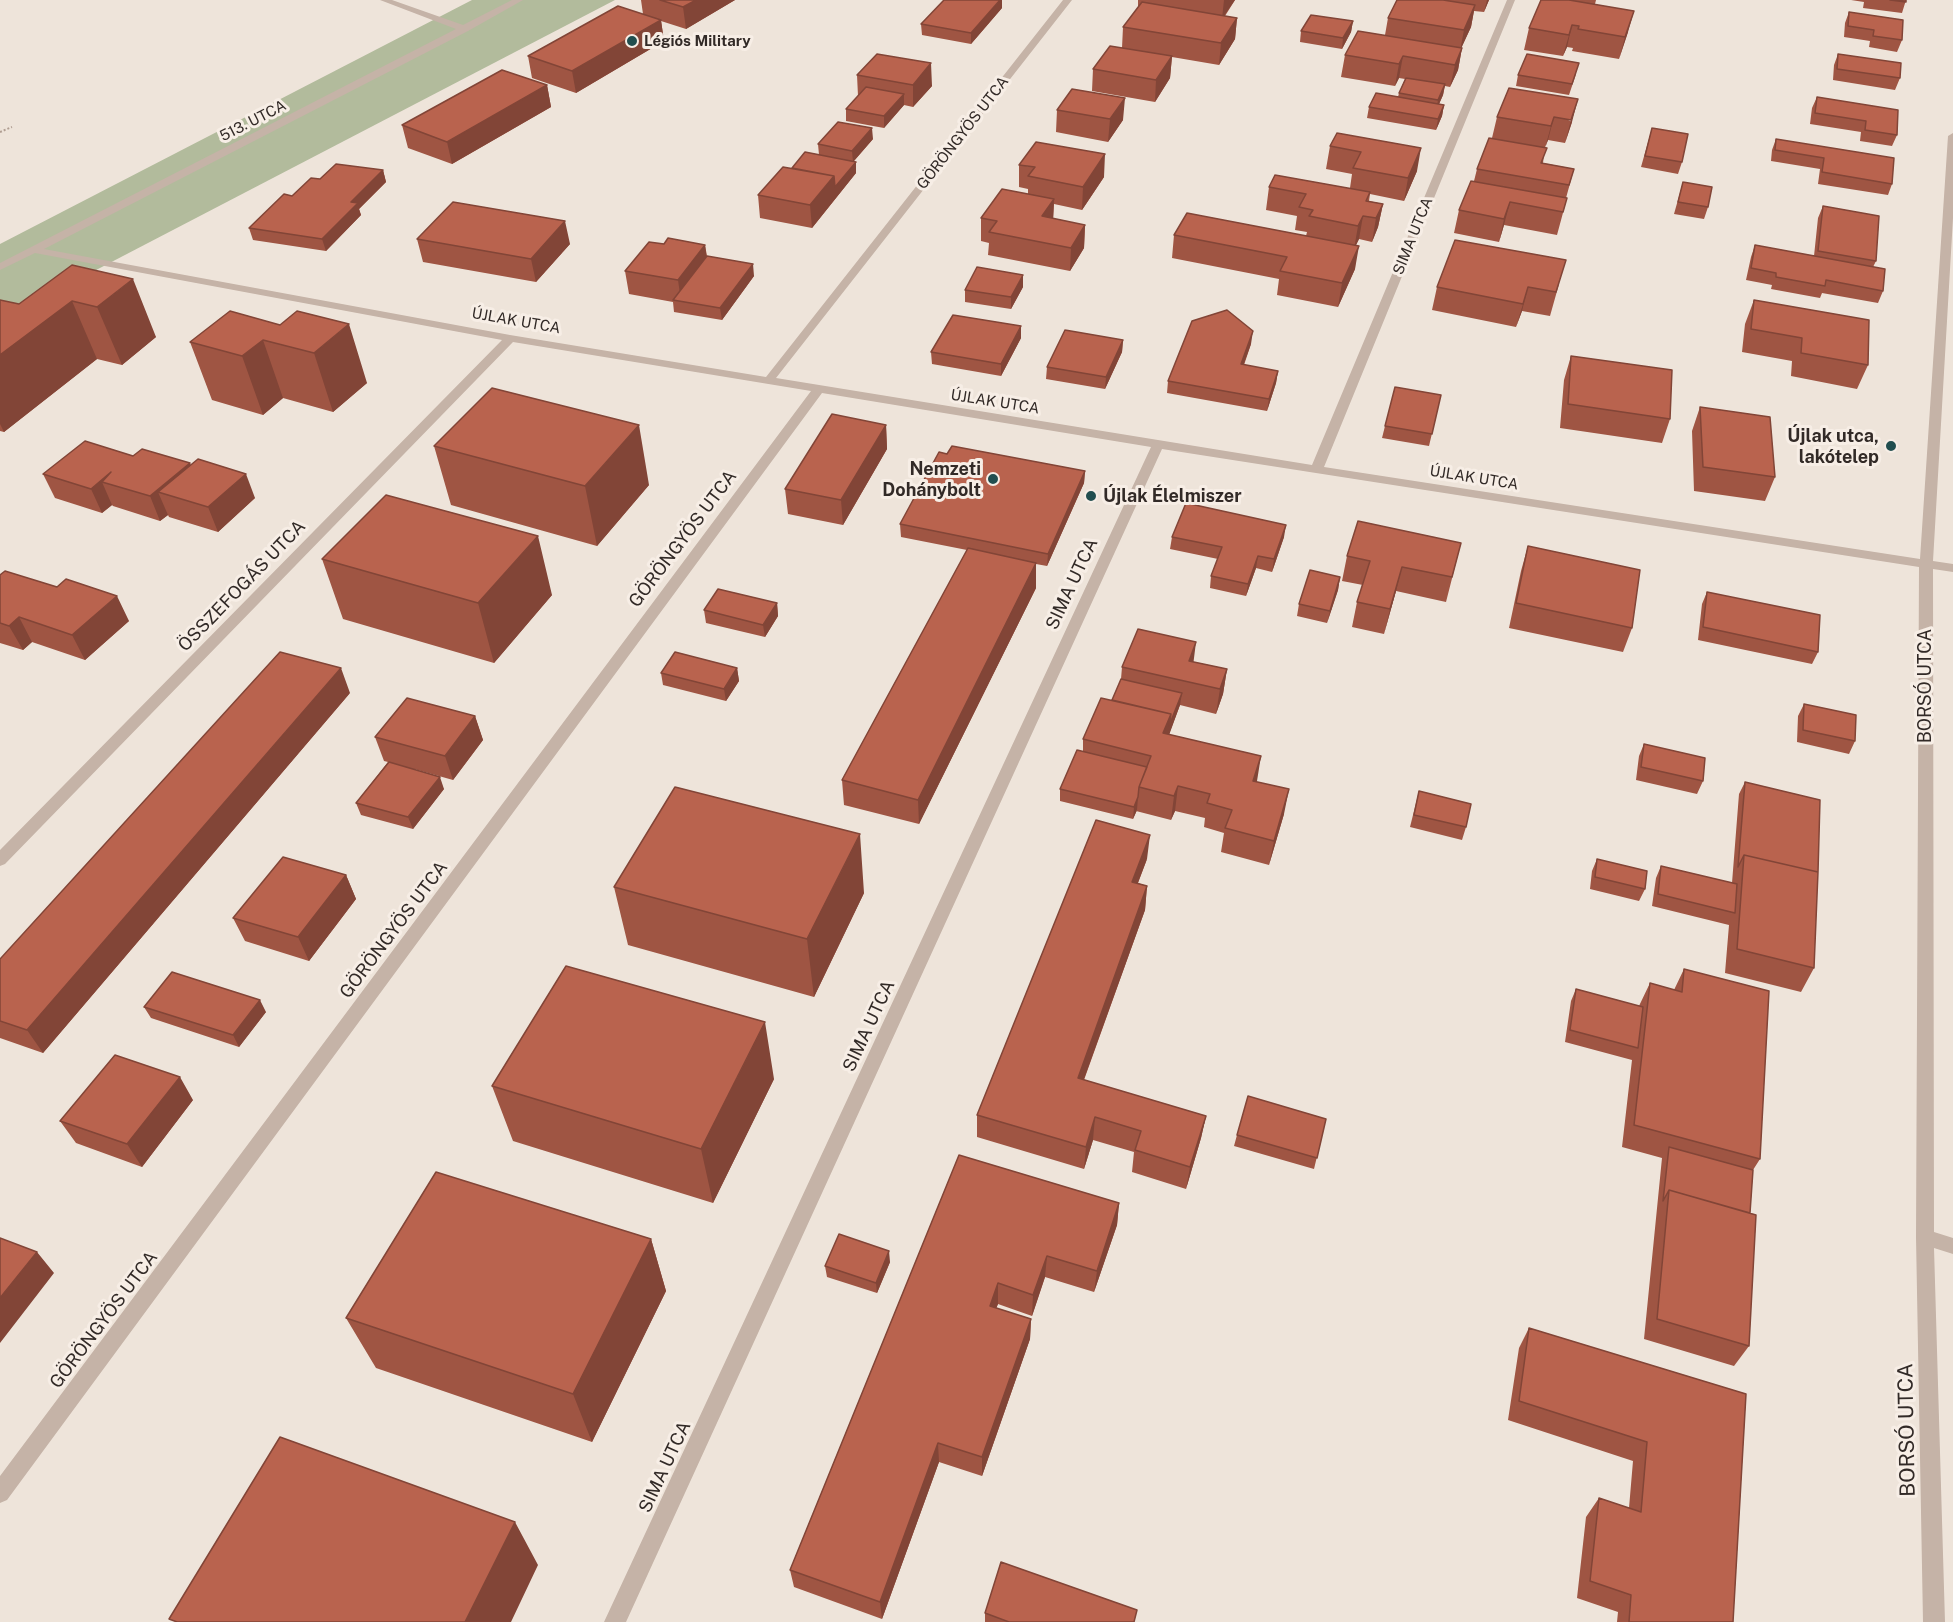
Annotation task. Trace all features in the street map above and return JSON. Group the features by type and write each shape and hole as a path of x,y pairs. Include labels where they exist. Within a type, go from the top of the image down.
{"street":[{"path":"384,0 465,29"},
{"name":"513. UTCA","path":"0,267 519,0"},
{"name":"GÖRÖNGYÖS UTCA","path":"770,380 1068,0"},
{"name":"SIMA UTCA","path":"1316,471 1511,0"},
{"name":"BORSÓ UTCA","path":"1934,1622 1925,1237 1926,562 1953,136"},
{"name":"ÚJLAK UTCA","path":"34,250 510,338 1158,446 1926,562 1953,568"},
{"name":"ÖSSZEFOGÁS UTCA","path":"0,860 510,338"},
{"name":"GÖRÖNGYÖS UTCA","path":"0,1494 819,389"},
{"name":"SIMA UTCA","path":"615,1622 1158,446"},
{"path":"1925,1237 1953,1246"}],"path":[{"path":"0,132 12,127"}],"green space":[{"path":"472,0 615,0 0,320 0,244"}],"building":[{"path":"660,0 696,0 683,7"},
{"path":"944,0 1000,0 971,33 921,24"},
{"path":"1397,0 1443,0 1475,5 1464,30 1388,18"},
{"path":"1541,0 1569,0 1634,11 1625,37 1578,29 1579,26 1572,25 1569,35 1529,28"},
{"path":"1142,2 1237,18 1221,43 1123,27"},
{"path":"618,6 661,20 572,71 528,56"},
{"path":"1849,12 1903,20 1902,40 1873,36 1874,30 1848,26"},
{"path":"1311,15 1353,21 1343,38 1301,31"},
{"path":"1358,31 1462,48 1455,65 1403,56 1399,64 1345,55"},
{"path":"1110,46 1172,56 1156,80 1093,69"},
{"path":"877,54 931,63 913,85 857,75"},
{"path":"1527,54 1579,63 1572,84 1518,75"},
{"path":"1838,54 1901,63 1900,78 1837,69"},
{"path":"502,70 547,85 447,142 402,125"},
{"path":"1406,78 1445,84 1438,100 1399,93"},
{"path":"866,87 904,94 884,116 846,109"},
{"path":"1509,88 1578,99 1571,120 1554,117 1551,126 1497,117"},
{"path":"1072,89 1125,98 1110,119 1057,110"},
{"path":"1376,93 1444,105 1438,119 1369,107"},
{"path":"1817,97 1898,110 1897,135 1865,130 1866,121 1815,113"},
{"path":"838,122 872,128 852,151 818,144"},
{"path":"1652,128 1688,134 1682,162 1645,156"},
{"path":"1337,133 1421,148 1408,178 1353,168 1361,152 1330,146"},
{"path":"1489,138 1547,148 1541,163 1574,169 1569,185 1477,169"},
{"path":"1776,139 1894,158 1892,184 1822,172 1824,158 1775,150"},
{"path":"1036,142 1105,154 1083,187 1028,176 1035,167 1019,165"},
{"path":"805,152 856,162 835,187 834,176 792,168"},
{"path":"336,164 383,170 351,202 358,203 322,239 249,228 284,194 292,196 311,178 320,179"},
{"path":"783,167 834,176 810,205 758,195"},
{"path":"1275,175 1370,192 1366,201 1383,204 1376,218 1363,216 1358,226 1309,216 1313,210 1299,207 1306,194 1269,187"},
{"path":"1471,181 1567,198 1563,212 1510,202 1504,219 1459,210"},
{"path":"1683,182 1712,187 1708,207 1678,202"},
{"path":"1002,189 1054,199 1042,216 1085,225 1071,248 989,232 997,221 981,218"},
{"path":"453,202 565,221 531,259 417,239"},
{"path":"1823,206 1879,216 1876,261 1818,251"},
{"path":"1187,213 1359,246 1342,283 1280,271 1287,257 1174,235"},
{"path":"668,238 705,245 678,280 625,271 649,242 664,244"},
{"path":"1455,240 1566,260 1556,292 1528,287 1523,304 1437,287"},
{"path":"1755,245 1885,269 1883,291 1826,280 1825,286 1776,277 1776,273 1751,268"},
{"path":"707,256 753,264 720,308 673,300"},
{"path":"72,265 133,279 97,307 72,301 0,355 0,300 19,304"},
{"path":"977,267 1023,275 1011,297 965,290"},
{"path":"1754,300 1869,320 1868,365 1801,353 1802,338 1751,329"},
{"path":"1227,310 1253,331 1241,364 1278,371 1269,399 1168,381 1192,321"},
{"path":"230,311 280,325 297,311 349,324 314,353 263,340 242,356 190,342"},
{"path":"953,315 1021,326 1001,364 931,352"},
{"path":"1065,330 1123,340 1106,377 1047,367"},
{"path":"1571,356 1672,370 1670,419 1568,404"},
{"path":"1395,387 1441,395 1432,434 1385,426"},
{"path":"492,388 639,425 585,486 434,446"},
{"path":"1700,407 1770,417 1775,477 1703,467"},
{"path":"832,414 886,425 841,500 785,489"},
{"path":"85,441 133,456 142,449 190,463 150,496 102,482 111,472 91,489 43,474"},
{"path":"952,446 1085,471 1048,554 900,524 939,452 947,454"},
{"path":"198,459 246,474 208,507 158,492"},
{"path":"386,495 538,536 478,603 322,559"},
{"path":"1186,503 1286,525 1274,559 1258,556 1248,584 1211,576 1222,547 1172,537"},
{"path":"1358,521 1461,543 1452,577 1402,567 1390,609 1357,602 1370,561 1347,556"},
{"path":"1528,546 1640,570 1632,628 1516,603"},
{"path":"968,548 1036,563 918,800 842,780"},
{"path":"1310,570 1340,577 1330,611 1299,604"},
{"path":"5,571 57,587 66,579 117,596 72,635 19,617 9,626 0,623 0,575"},
{"path":"718,589 777,603 763,625 704,610"},
{"path":"1707,592 1820,615 1818,652 1703,627"},
{"path":"1138,629 1196,642 1189,661 1227,669 1220,689 1122,667"},
{"path":"280,652 341,668 27,1030 0,1021 0,959"},
{"path":"675,652 737,668 724,689 661,673"},
{"path":"1121,679 1182,693 1169,726 1171,714 1112,700"},
{"path":"407,698 475,716 445,756 375,737"},
{"path":"1101,698 1171,714 1163,733 1261,756 1253,781 1289,789 1274,841 1225,828 1232,810 1207,803 1210,794 1178,786 1174,796 1139,787 1151,756 1083,739"},
{"path":"1804,704 1856,715 1855,741 1803,730"},
{"path":"1644,744 1705,758 1703,781 1641,767"},
{"path":"1077,750 1147,767 1134,807 1060,789"},
{"path":"389,762 440,777 408,817 356,803"},
{"path":"1745,782 1820,800 1818,872 1744,855 1738,867"},
{"path":"675,787 860,834 807,939 614,887"},
{"path":"1419,791 1471,804 1466,827 1414,815"},
{"path":"1096,820 1150,835 1132,882 1147,886 1078,1078 1206,1116 1190,1167 1135,1150 1141,1131 1095,1117 1086,1147 977,1115"},
{"path":"1744,855 1818,872 1814,968 1737,949"},
{"path":"283,857 346,875 298,937 233,918"},
{"path":"1597,859 1647,871 1645,889 1595,877"},
{"path":"1661,866 1737,884 1735,913 1658,894"},
{"path":"566,966 765,1022 701,1149 492,1086"},
{"path":"1684,969 1769,991 1760,1159 1634,1125 1650,983 1682,992"},
{"path":"172,972 260,1000 233,1035 144,1007"},
{"path":"1576,989 1643,1007 1638,1048 1570,1030"},
{"path":"115,1055 180,1077 127,1144 60,1121"},
{"path":"1248,1096 1326,1119 1317,1158 1237,1135"},
{"path":"1669,1147 1753,1170 1750,1213 1669,1190 1663,1201"},
{"path":"959,1155 1119,1203 1097,1271 1047,1256 1033,1295 998,1283 990,1306 1031,1319 982,1457 938,1443 880,1602 790,1570"},
{"path":"436,1172 651,1239 573,1394 346,1318"},
{"path":"1669,1190 1756,1215 1749,1346 1657,1319"},
{"path":"839,1234 889,1251 876,1283 825,1266"},
{"path":"0,1238 37,1252 0,1298"},
{"path":"1529,1328 1746,1394 1733,1622 1629,1622 1631,1595 1590,1581 1599,1498 1641,1512 1647,1442 1519,1401"},
{"path":"280,1437 515,1522 465,1622 177,1622 169,1619"},
{"path":"1001,1562 1137,1610 1134,1622 1009,1622 985,1613"}],"place":[{"name":"Légiós Military","path":"632,41"},
{"name":"Újlak utca, lakótelep","path":"1891,446"},
{"name":"Nemzeti Dohánybolt","path":"993,479"},
{"name":"Újlak Élelmiszer","path":"1091,496"}]}
